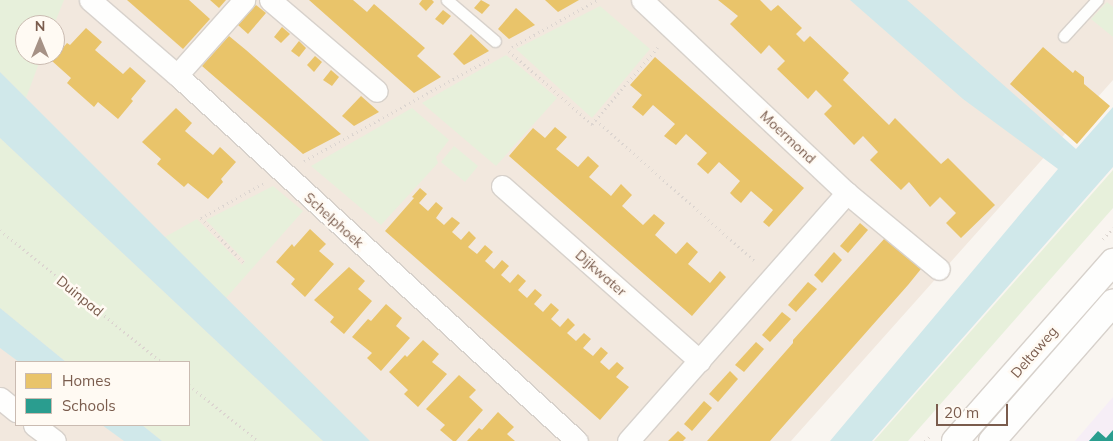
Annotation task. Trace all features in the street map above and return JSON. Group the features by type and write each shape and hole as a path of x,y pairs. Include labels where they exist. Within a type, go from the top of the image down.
{"street":[{"name":"Schelphoek","path":"90,0 177,76 576,441"},
{"path":"177,76 244,0"},
{"path":"270,0 377,91"},
{"name":"Moermond","path":"642,0 847,193 939,269"},
{"name":"Dijkwater","path":"502,186 700,361"},
{"path":"628,441 847,193"},
{"name":"Deltaweg","path":"955,441 1113,262"},
{"name":"Deltaweg","path":"992,441 1113,303"},
{"path":"0,398 15,410"},
{"path":"35,426 56,441"}],"lane":[{"path":"447,0 495,41"},
{"path":"1064,36 1097,0"}],"path":[{"path":"597,0 507,49 592,124 673,30"},
{"path":"242,262 201,218 498,54"},
{"path":"596,120 774,277"},
{"name":"Duinpad","path":"0,230 160,361"},
{"path":"190,386 258,441"}],"shaded area":[{"path":"0,0 1113,0 1113,80 791,441 0,441"},
{"path":"1113,397 1113,441 1075,441"}],"green space":[{"path":"0,0 64,0 58,15 15,15 15,65 38,65 26,98 0,72"},
{"path":"1107,2 1113,7 1113,37 1091,19"},
{"path":"600,6 650,49 592,118 516,49"},
{"path":"506,55 557,98 496,166 422,103"},
{"path":"412,108 449,140 436,157 438,163 381,225 311,166"},
{"path":"0,138 323,441 162,441 143,426 190,426 190,361 65,361 0,308"},
{"path":"454,146 478,166 465,182 441,162"},
{"path":"1113,170 1113,208 908,441 874,441"},
{"path":"273,186 303,211 226,298 165,237 197,219 242,265 245,261 206,220"}],"water":[{"path":"850,0 907,0 1076,149 1113,107 1113,167 872,441 830,441 1058,169 963,99"},
{"path":"0,72 370,441 323,441 0,138"},
{"path":"0,308 65,361 18,361 0,348"},
{"path":"103,426 143,426 162,441 124,441"}],"building: Homes":[{"path":"127,0 189,0 210,19 183,49"},
{"path":"210,0 226,0 219,8"},
{"path":"309,0 353,0 367,12 374,4 425,48 417,56 441,77 414,93"},
{"path":"422,0 432,0 434,2 426,11 419,4"},
{"path":"481,0 490,5 482,14 474,8"},
{"path":"545,0 579,0 558,12"},
{"path":"718,0 760,0 771,11 778,5 802,28 796,34 804,42 810,36 849,73 843,80 889,125 895,118 941,164 948,158 995,205 961,238 946,223 956,213 940,197 930,207 909,182 901,190 870,160 878,152 863,136 854,145 824,114 832,106 816,90 808,99 777,69 785,61 769,45 761,54 730,24 738,16"},
{"path":"256,5 266,13 248,34 238,25"},
{"path":"516,8 535,25 509,39 498,29"},
{"path":"443,10 451,16 443,25 435,19"},
{"path":"282,27 290,34 281,43 274,37"},
{"path":"86,28 102,42 95,50 123,74 130,67 146,81 118,119 98,102 94,107 67,83 71,78 56,65 65,65 65,45 67,43 70,45"},
{"path":"471,34 489,51 464,65 453,54"},
{"path":"229,36 341,134 303,154 202,66"},
{"path":"299,41 306,48 299,57 291,51"},
{"path":"1043,47 1073,73 1075,70 1084,77 1084,84 1110,106 1077,144 1010,84"},
{"path":"315,56 322,62 314,72 307,65"},
{"path":"655,57 804,188 769,227 763,222 773,210 751,191 741,203 735,198 730,193 740,181 719,162 708,174 697,164 707,153 686,134 676,145 664,136 675,124 653,105 643,116 632,107 642,95 630,85"},
{"path":"331,70 339,77 332,86 323,80"},
{"path":"361,96 379,112 354,126 342,116"},
{"path":"176,108 192,123 185,131 213,155 220,147 236,162 221,179 223,182 208,199 188,183 184,187 157,164 161,159 142,142"},
{"path":"555,127 567,137 556,149 578,167 588,156 599,166 589,177 611,196 621,184 632,195 622,206 643,225 654,214 665,223 655,235 676,254 687,242 698,252 688,264 710,283 720,271 726,277 692,316 509,156 533,128 545,138"},
{"path":"420,188 427,194 419,203 428,211 436,202 443,208 436,218 444,225 452,217 460,223 452,232 461,240 469,231 476,238 468,247 477,254 485,245 493,252 485,261 494,269 502,260 509,266 501,275 510,283 518,274 526,281 518,290 527,298 535,289 542,295 534,304 543,312 551,303 559,310 551,319 560,327 568,318 575,325 567,333 576,341 584,333 591,339 583,348 593,356 601,347 608,353 600,362 609,370 617,362 624,368 616,377 629,387 600,420 385,231 414,198 412,197"},
{"path":"860,223 868,230 848,253 840,246"},
{"path":"310,229 326,244 319,251 334,264 305,297 291,284 295,279 276,262 292,244 294,247"},
{"path":"885,238 921,269 908,285 770,441 707,441 793,343 793,340"},
{"path":"834,252 842,260 822,283 814,275"},
{"path":"349,267 365,281 358,289 372,301 344,334 330,322 334,317 314,300"},
{"path":"808,282 817,289 796,312 788,305"},
{"path":"386,304 402,318 396,326 410,338 381,371 367,358 372,353 352,337 368,319 371,321"},
{"path":"782,312 791,319 770,342 762,335"},
{"path":"423,340 439,354 432,362 447,374 418,407 404,394 408,390 389,372"},
{"path":"756,342 764,349 744,372 735,365"},
{"path":"730,371 738,379 718,402 709,394"},
{"path":"459,375 476,390 469,397 483,410 456,441 453,441 440,430 445,425 426,409"},
{"path":"704,401 712,408 692,431 684,424"},
{"path":"498,412 514,427 507,434 515,441 467,441 479,428 482,430"},
{"path":"678,431 686,438 683,441 668,441"}],"building: Schools":[{"path":"1113,430 1113,441 1089,441 1098,431 1106,438"}]}
